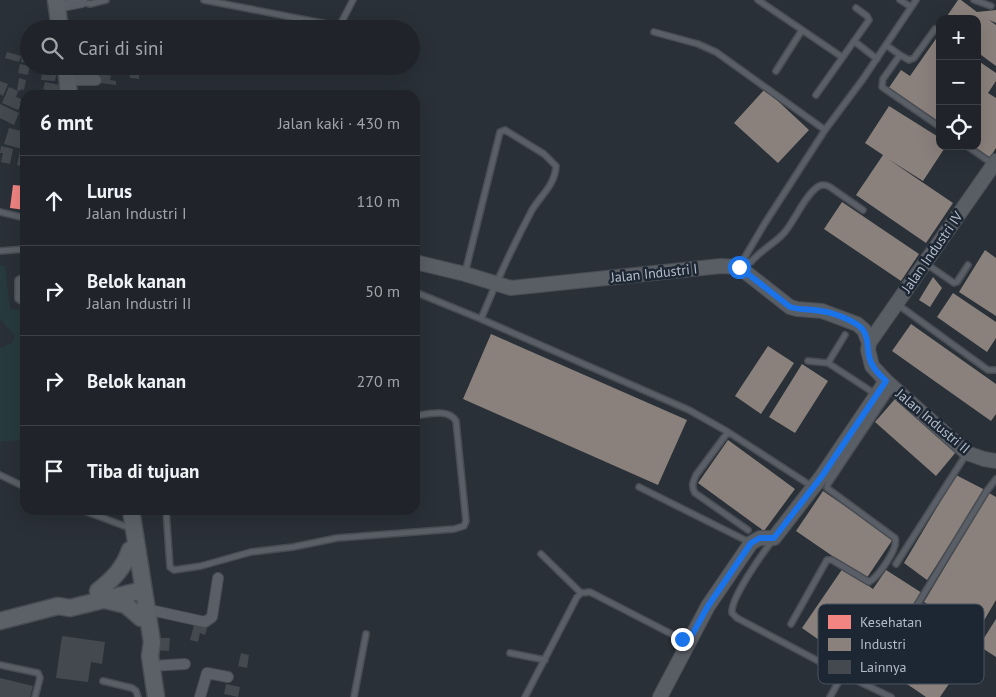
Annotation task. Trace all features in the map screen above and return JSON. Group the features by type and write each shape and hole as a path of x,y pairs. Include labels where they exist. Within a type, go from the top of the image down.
{"main road":[{"path":"57,4 59,20"},
{"name":"Jalan Industri IV","path":"869,343 925,263 991,161"},
{"name":"Jalan Industri I","path":"420,263 511,288 741,264"},
{"path":"741,264 790,307 822,311 857,324 864,330 869,343"},
{"name":"Jalan Industri II","path":"869,343 868,350 872,366 888,383 967,453 996,461"},
{"path":"660,697 708,606 750,536 774,538 814,487 877,395 888,383"},
{"path":"126,515 130,550 139,585"},
{"path":"132,515 145,643 151,661 156,697"},
{"path":"99,595 123,566 130,550"},
{"path":"0,621 58,606 70,608 99,595 139,585"},
{"path":"99,595 143,613"}],"street":[{"path":"57,4 84,1"},
{"path":"71,80 96,80"},
{"path":"143,613 205,622 212,617 218,578"},
{"path":"151,661 185,664"},
{"path":"200,697 206,673 228,677"}],"lane":[{"path":"84,1 90,4 106,0"},
{"path":"204,0 313,20"},
{"path":"343,20 353,0"},
{"path":"758,0 842,57"},
{"path":"900,0 910,7"},
{"path":"741,264 825,130 877,59 916,0"},
{"path":"974,0 991,6"},
{"path":"816,95 869,20 867,16 856,8"},
{"path":"886,45 908,60 914,58 935,29"},
{"path":"776,71 802,30"},
{"path":"654,32 698,44 716,52 825,130"},
{"path":"854,41 877,59"},
{"path":"900,55 883,79 882,87 936,124"},
{"path":"465,274 500,132 505,130 544,154 556,166 556,174 552,183 534,207 495,284 481,319"},
{"path":"973,150 991,161"},
{"path":"741,264 751,262 784,233 809,196 819,186 825,184 863,210"},
{"path":"0,212 20,217"},
{"path":"0,251 20,249"},
{"path":"925,263 954,283 968,265"},
{"path":"20,279 18,280 18,299 20,300"},
{"path":"420,294 689,410 728,432 814,487"},
{"path":"896,304 988,370 996,370"},
{"path":"828,363 845,335"},
{"path":"808,361 828,363 877,395"},
{"path":"791,624 827,560 832,560 869,582 886,563 896,544 895,538 827,488 888,394 888,383"},
{"path":"166,515 170,567 174,570 201,566 251,552 293,547 337,538 454,529 464,526 466,521 456,421 453,416 445,413 420,416"},
{"path":"728,432 696,475 692,483 693,489 695,493 750,536"},
{"path":"896,564 967,453"},
{"path":"0,475 20,485"},
{"path":"918,604 986,492 996,479"},
{"path":"639,487 750,536"},
{"path":"95,515 127,527"},
{"path":"774,538 761,555 735,599 732,613 737,618 818,661"},
{"path":"541,554 581,593"},
{"path":"525,697 577,597 581,593 590,592 688,642"},
{"path":"354,697 366,634"},
{"path":"510,653 545,660"},
{"path":"0,665 38,672 40,678 35,697"},
{"path":"103,681 132,688 136,691 138,697"},
{"path":"830,697 837,684"},
{"path":"863,684 891,697"}],"green space":[{"path":"0,266 5,266 10,310 20,309 20,440 0,442 0,348 12,343 15,336 0,319"}],"building: Kesehatan":[{"path":"13,185 20,186 20,209 10,208"}],"building: Industri":[{"path":"958,0 961,0 977,12 996,10 996,23 989,20 996,25 996,66 981,55 981,15 948,15"},
{"path":"936,39 936,122 888,89 901,70 910,76"},
{"path":"981,63 996,73 996,81 988,93 996,98 996,148 989,159 977,150 981,150"},
{"path":"765,89 809,130 778,163 734,123"},
{"path":"889,106 936,135 936,150 943,150 923,181 888,159 953,203 926,243 856,195 883,155 865,143"},
{"path":"842,202 919,254 901,281 824,229"},
{"path":"985,250 996,258 996,316 959,292"},
{"path":"933,277 942,288 930,307 919,300"},
{"path":"953,293 996,322 996,338 987,352 937,317"},
{"path":"911,324 996,384 996,414 991,421 892,351"},
{"path":"491,334 687,420 658,485 463,399"},
{"path":"768,346 794,363 761,414 735,396"},
{"path":"802,364 828,381 795,433 769,417"},
{"path":"895,399 956,452 936,476 875,422"},
{"path":"728,440 795,489 764,531 698,483"},
{"path":"956,475 985,490 927,580 904,563"},
{"path":"823,491 893,539 866,579 796,531"},
{"path":"989,493 996,497 996,600 984,620 984,604 927,604 924,602"},
{"path":"843,568 873,589 886,570 922,593 915,604 818,604"},
{"path":"818,605 818,639 802,628"},
{"path":"996,619 996,657 984,649 984,638"},
{"path":"907,684 949,684 940,697 926,697"}],"building: Lainnya":[{"path":"7,52 20,56 19,62 5,58"},
{"path":"42,75 56,75 55,81 41,80"},
{"path":"92,75 111,76 110,80 116,81 116,85 100,83 100,76"},
{"path":"130,75 139,75 139,79 130,78"},
{"path":"19,78 26,80 24,90 17,90"},
{"path":"0,81 8,84 3,96 0,94"},
{"path":"45,82 60,85 59,90 43,89"},
{"path":"9,87 18,91 16,97 20,99 20,106 18,110 2,103"},
{"path":"0,104 19,113 14,125 0,118"},
{"path":"9,128 20,131 20,148 4,144"},
{"path":"1,146 13,149 10,164 1,162 3,153 0,153"},
{"path":"20,151 20,166 17,165"},
{"path":"194,625 207,628 205,635 200,633 198,642 190,640"},
{"path":"62,636 105,642 102,664 91,662 88,682 56,678"},
{"path":"155,638 170,638 169,651 155,650"},
{"path":"241,653 249,655 247,668 238,666"},
{"path":"0,678 33,686 30,697 0,697"},
{"path":"226,684 240,687 238,697 224,694"}],"route":[{"path":"682,639 688,642 708,606 751,543 760,538 774,538 798,509 886,381 872,366 869,358 869,343 864,330 857,324 822,311 790,307 739,267"}]}
